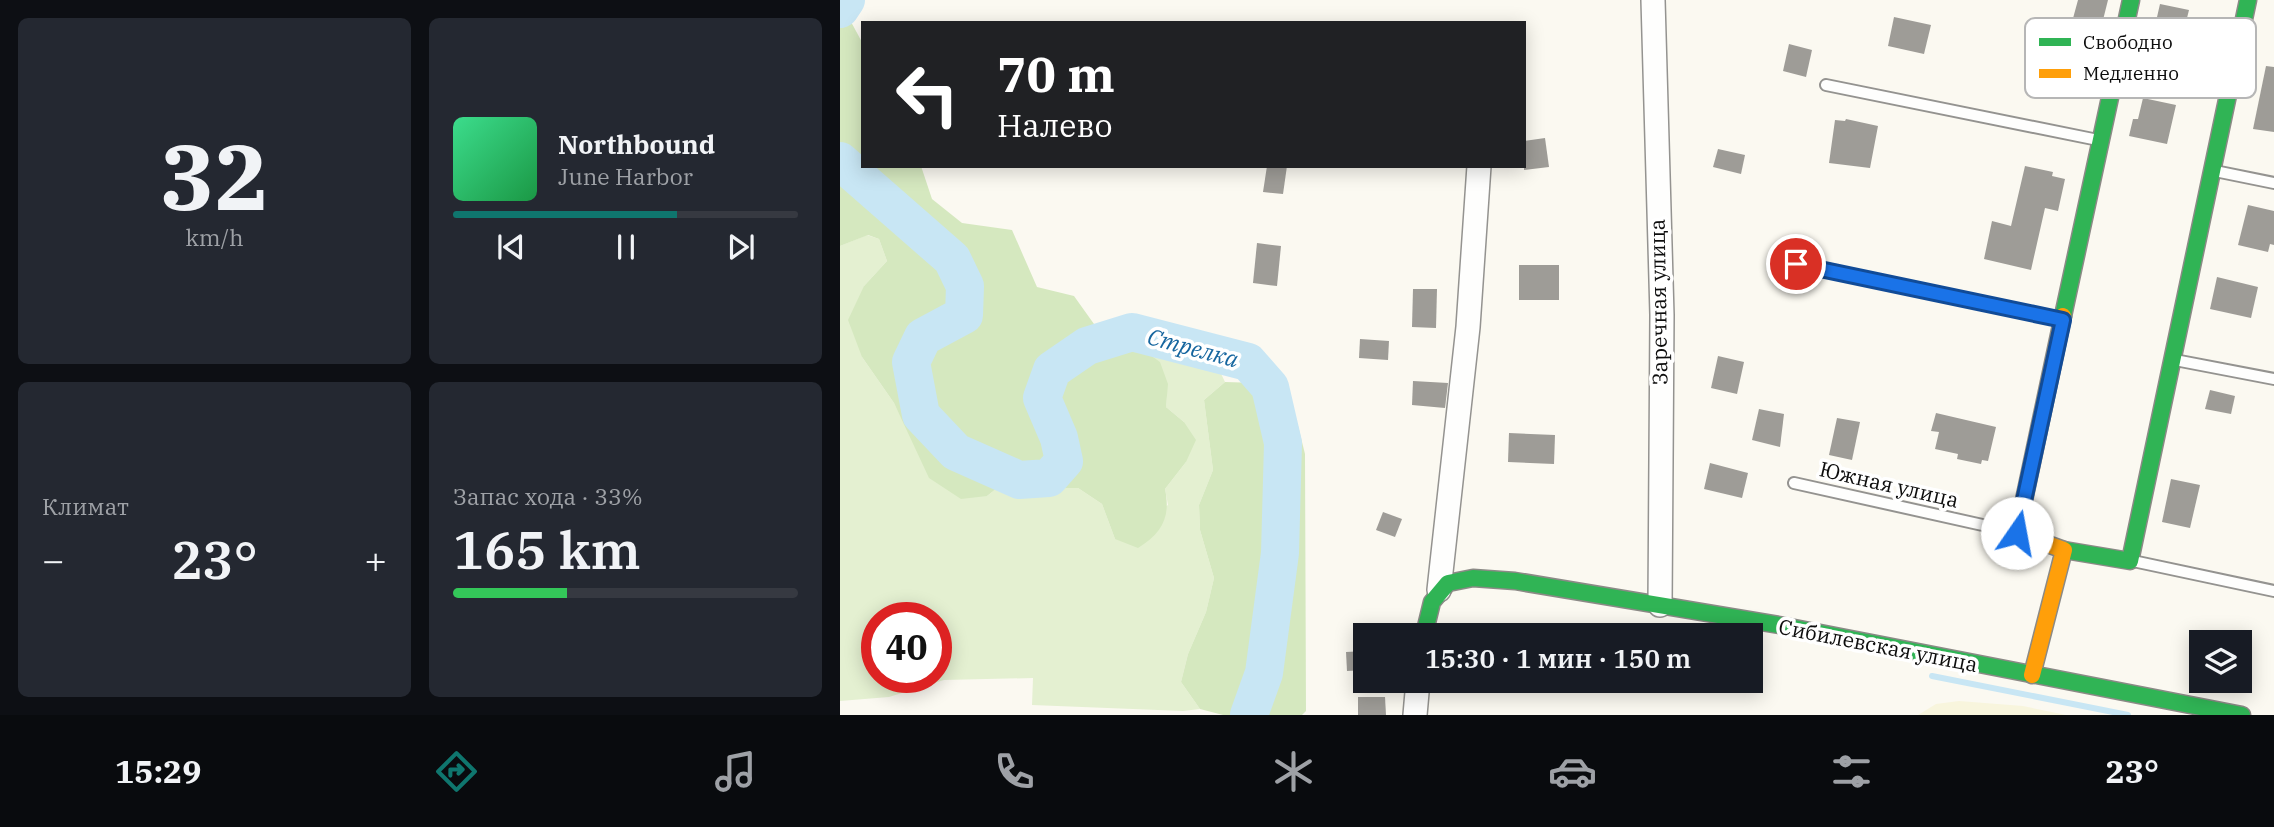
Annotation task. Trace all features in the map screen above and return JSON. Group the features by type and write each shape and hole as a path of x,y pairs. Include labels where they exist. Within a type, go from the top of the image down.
{"street":[{"name":"Заречная улица","path":"1653,0 1661,315 1660,605"},
{"path":"2127,18 2131,0"},
{"path":"2244,18 2248,0"},
{"path":"2110,98 2017,533 2064,550 2130,561 2227,98"},
{"path":"1426,623 1427,614 1439,590 1468,327 1479,168"},
{"path":"2032,675 2064,550"},
{"name":"Сибилевская улица","path":"1439,590 1453,580 1473,578 1660,605 2242,715"},
{"path":"1415,715 1417,693"}],"lane":[{"path":"1826,85 2101,141"},
{"path":"2212,170 2274,183"},
{"path":"1796,264 2063,320"},
{"path":"2172,360 2274,380"},
{"name":"Южная улица","path":"1794,483 2017,533"},
{"path":"2130,561 2274,591"}],"shaded area":[{"path":"1959,701 2023,706 2066,715 1918,715 1936,704"}],"green space":[{"path":"840,19 850,20 861,40 861,168 922,168 932,199 962,223 1012,230 1037,287 1074,296 1094,324 1132,342 1160,362 1168,384 1166,407 1184,422 1196,440 1186,462 1165,489 1167,508 1159,530 1138,548 1115,539 1102,504 1078,488 1035,488 1006,481 987,496 961,499 929,478 894,403 862,357 848,320 864,286 887,261 879,239 868,235 840,246"},
{"path":"867,235 879,239 887,261 864,286 862,357 894,403 912,438 987,496 1006,481 1035,488 1078,488 1102,504 1115,539 1168,505 1165,489 1186,462 1184,422 1166,407 1166,382 1160,366 1128,339 1176,347 1214,359 1225,382 1204,400 1213,470 1199,505 1200,530 1214,578 1206,612 1188,654 1181,682 1200,709 1183,711 1032,705 1033,678 952,680 952,602 861,602 861,693 902,693 889,697 840,701 840,246"},
{"path":"1225,382 1258,383 1298,426 1305,454 1306,711 1302,715 1223,715 1200,709 1181,682 1188,654 1206,612 1214,578 1200,530 1199,505 1213,470 1204,400"}],"building":[{"path":"2078,0 2108,0 2104,18 2073,18"},
{"path":"2160,4 2189,10 2187,18 2157,18"},
{"path":"1894,17 1931,25 1924,54 1888,46"},
{"path":"1789,44 1812,50 1806,77 1783,71"},
{"path":"2266,66 2274,67 2274,132 2253,129"},
{"path":"2143,98 2176,105 2167,144 2129,136 2133,119 2138,119"},
{"path":"1846,119 1878,126 1870,168 1829,163 1835,120"},
{"path":"1545,138 1549,167 1524,170 1526,141"},
{"path":"1718,149 1745,155 1741,174 1713,167"},
{"path":"2025,166 2053,172 2052,176 2065,179 2058,211 2045,208 2031,270 1984,259 1992,221 2011,226"},
{"path":"1267,168 1287,168 1283,194 1263,192"},
{"path":"2248,205 2274,211 2274,245 2270,244 2268,252 2238,245"},
{"path":"1257,243 1281,246 1277,286 1253,283"},
{"path":"1519,265 1559,265 1559,300 1519,300"},
{"path":"2217,277 2258,287 2251,318 2210,309"},
{"path":"1413,289 1437,289 1436,328 1412,327"},
{"path":"1360,339 1389,341 1388,360 1359,358"},
{"path":"1718,356 1744,362 1737,394 1711,388"},
{"path":"1413,381 1448,383 1445,408 1412,405"},
{"path":"2210,390 2235,396 2231,414 2205,409"},
{"path":"1759,409 1784,414 1780,447 1752,440"},
{"path":"1936,413 1996,427 1988,461 1982,460 1981,464 1957,459 1958,454 1935,449 1939,432 1931,431"},
{"path":"1837,418 1860,422 1852,460 1829,455"},
{"path":"1509,433 1555,435 1554,464 1508,462"},
{"path":"1710,463 1748,473 1742,498 1704,489"},
{"path":"2171,479 2200,485 2190,528 2162,522"},
{"path":"1383,512 1402,519 1395,537 1376,530"},
{"path":"1346,652 1353,652 1353,671 1347,671"},
{"path":"1358,697 1385,697 1386,715 1358,715"}],"waterway":[{"name":"Стрелка","path":"840,9 846,0"},
{"name":"Стрелка","path":"840,161 952,259 965,286 964,315 923,337 911,362 921,415 956,452 1019,480 1049,478 1064,461 1059,438 1042,398 1052,370 1087,346 1132,332 1248,362 1270,387 1283,443 1280,553 1264,673 1249,715"},
{"path":"1932,676 2128,715"}],"traffic: fast":[{"path":"2127,18 2131,0"},
{"path":"2244,18 2248,0"},
{"path":"2063,316 2110,98"},
{"path":"2064,550 2130,561 2227,98"},
{"path":"1427,623 1432,602 1448,583 1473,578 1515,581 1779,625 2242,715"}],"traffic: slow":[{"path":"2032,675 2064,550 2017,533 2063,316"}],"route":[{"path":"1796,264 2063,320 2017,533"}]}
